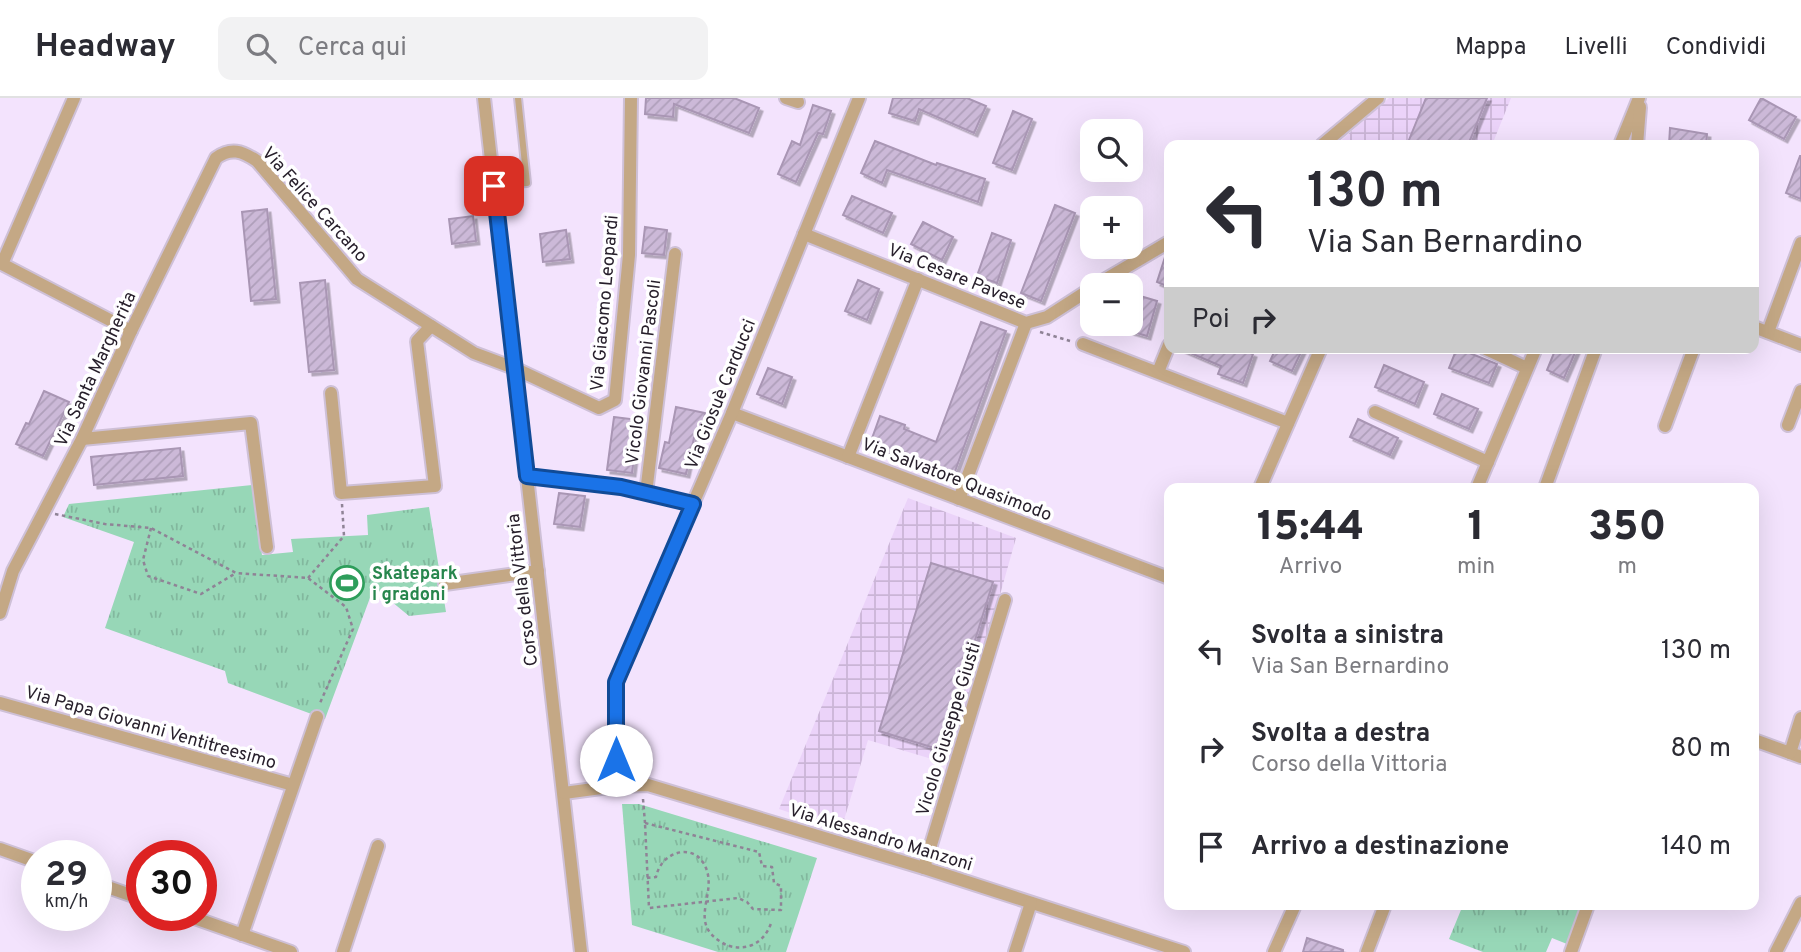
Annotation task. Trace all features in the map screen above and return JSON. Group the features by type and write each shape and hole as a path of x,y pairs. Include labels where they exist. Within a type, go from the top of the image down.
{"street":[{"path":"74,98 2,264 131,331"},
{"name":"Corso della Vittoria","path":"484,98 581,952"},
{"name":"Via Giacomo Leopardi","path":"514,368 599,408 615,400 629,255 631,98"},
{"name":"Via Giosuè Carducci","path":"616,786 616,682 732,413 859,98"},
{"path":"1328,140 1378,98"},
{"path":"1622,140 1640,98"},
{"path":"1637,140 1640,98"},
{"name":"Via Santa Margherita","path":"1,608 13,571 82,439 131,331 216,158 233,150"},
{"name":"Via Felice Carcano","path":"233,150 246,154 257,162 358,279 474,354 514,368"},
{"name":"Via Cesare Pavese","path":"804,234 1026,323 1047,317 1080,295"},
{"path":"1768,332 1801,243"},
{"name":"Via Cesare Pavese","path":"1116,273 1164,245"},
{"name":"Vicolo Giovanni Pascoli","path":"646,493 675,254"},
{"path":"848,457 918,279"},
{"path":"959,499 1026,323"},
{"path":"331,393 341,493 435,485 417,341 431,326"},
{"path":"1759,329 1801,345"},
{"path":"1083,344 1289,423"},
{"path":"1158,372 1165,354"},
{"path":"1261,483 1318,354"},
{"path":"1498,354 1527,368"},
{"path":"1479,483 1533,354"},
{"path":"1547,483 1594,354"},
{"path":"1665,426 1692,354"},
{"path":"1788,425 1801,391"},
{"path":"1375,412 1488,462"},
{"name":"Via Salvatore Quasimodo","path":"732,413 1164,576"},
{"path":"82,439 251,423 267,547"},
{"path":"527,476 621,487 693,504"},
{"path":"445,584 538,571"},
{"name":"Vicolo Giuseppe Giusti","path":"925,868 1005,600"},
{"name":"Via Papa Giovanni Ventitreesimo","path":"0,703 293,785"},
{"path":"242,935 317,717"},
{"path":"1759,742 1796,755 1801,718"},
{"name":"Via Alessandro Manzoni","path":"564,793 616,786 642,785 661,789 925,868 1163,949 1184,952"},
{"path":"343,952 378,846"},
{"path":"0,849 21,856"},
{"path":"1015,952 1031,903"},
{"path":"1776,952 1801,903"},
{"path":"1275,952 1293,910"},
{"path":"1367,952 1383,910"},
{"path":"1571,952 1586,910"},
{"path":"217,926 275,949 291,952"}],"lane":[{"path":"494,186 527,183 518,98"}],"path":[{"path":"1026,323 1042,334 1083,344"},
{"path":"308,578 344,536 341,493"},
{"path":"45,510 63,517 151,528 236,573 308,578 346,607 352,629 321,696 317,717"},
{"path":"151,528 143,560 148,576 201,594 236,573"},
{"path":"642,785 649,908 738,898 753,909 781,910 781,886 774,883 772,867 762,866 759,852 645,823"},
{"path":"647,878 656,877 661,863 680,852 694,855 704,863 707,870 704,917 709,931 726,945 741,947 755,943 766,934 772,921"}],"shaded area":[{"path":"1389,98 1511,98 1494,140 1342,140"},
{"path":"908,498 1016,538 952,765 868,740 841,830 779,809"}],"green space":[{"path":"252,485 262,555 293,552 291,539 368,535 367,515 429,507 446,612 409,616 374,587 325,719 228,683 225,671 105,628 134,542 63,517 69,504"},
{"path":"622,804 639,804 817,858 786,952 718,952 632,925"},
{"path":"1461,910 1581,910 1567,944 1552,938 1546,952 1483,952 1449,939"}],"building":[{"path":"646,98 734,98 759,108 749,133 674,104 673,117 645,114"},
{"path":"893,98 967,98 986,106 974,133 919,109 915,121 889,113"},
{"path":"1426,98 1487,98 1470,140 1409,140"},
{"path":"1761,98 1796,117 1784,139 1749,120"},
{"path":"813,105 831,111 823,134 818,133 796,182 778,174 792,141 800,145"},
{"path":"1013,111 1032,119 1012,170 993,163"},
{"path":"1670,128 1707,134 1706,140 1669,140"},
{"path":"875,141 936,165 937,163 985,179 978,202 887,170 882,183 861,173"},
{"path":"1801,156 1801,199 1786,193"},
{"path":"852,196 892,213 883,233 843,215"},
{"path":"1055,205 1075,213 1041,301 1021,293"},
{"path":"267,209 276,299 251,301 242,212"},
{"path":"473,216 476,241 452,244 449,219"},
{"path":"923,222 953,237 942,260 911,244"},
{"path":"645,227 667,230 664,255 642,253"},
{"path":"566,230 570,259 543,262 540,234"},
{"path":"992,233 1011,240 997,283 977,276"},
{"path":"1164,260 1164,285 1157,282"},
{"path":"325,280 334,370 309,372 300,283"},
{"path":"858,280 879,289 867,320 845,311"},
{"path":"1143,297 1157,301 1147,336 1143,335"},
{"path":"981,322 1006,331 954,474 897,449 895,453 870,444 880,416 905,425 904,429 936,442"},
{"path":"1193,354 1253,354 1243,383 1218,374 1221,366"},
{"path":"1273,354 1300,354 1292,371 1270,361"},
{"path":"1455,354 1472,354 1497,364 1489,383 1449,368"},
{"path":"1554,354 1574,354 1564,378 1547,370"},
{"path":"1384,365 1424,382 1415,404 1375,387"},
{"path":"768,368 792,377 782,404 757,394"},
{"path":"44,391 69,402 43,456 16,444 26,423 29,424"},
{"path":"1442,394 1478,409 1469,429 1434,414"},
{"path":"676,407 705,413 700,439 694,438 686,474 659,468 665,442 669,443"},
{"path":"614,417 639,420 632,473 607,470"},
{"path":"1358,419 1398,438 1390,455 1350,437"},
{"path":"180,448 183,476 94,485 91,457"},
{"path":"559,493 585,496 580,527 554,524"},
{"path":"931,563 993,582 941,750 879,731"},
{"path":"1307,938 1343,950 1343,952 1303,952"}],"place":[{"name":"Skatepark i gradoni","path":"347,583"}],"route":[{"path":"494,186 527,476 621,487 693,504 616,682 616,760"}]}
